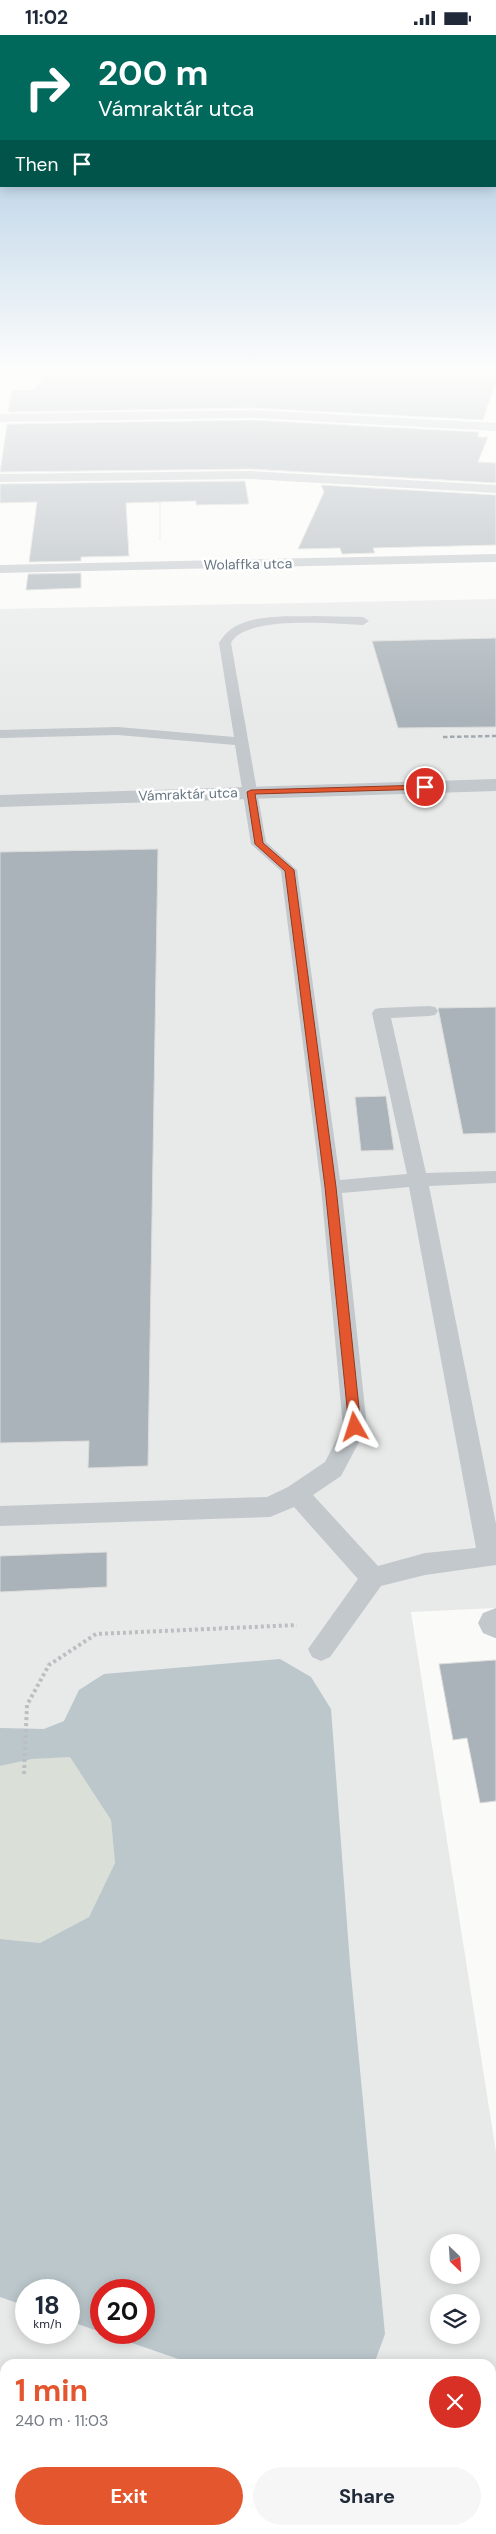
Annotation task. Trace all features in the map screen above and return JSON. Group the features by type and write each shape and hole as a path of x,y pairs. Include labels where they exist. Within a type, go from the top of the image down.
{"street":[{"path":"454,487 496,489"},
{"name":"Wolaffka utca","path":"0,569 496,558"},
{"name":"Vámraktár utca","path":"0,801 496,785"}],"lane":[{"path":"0,1516 270,1507 297,1494 333,1469 355,1427 331,1187 289,870 259,844 225,643 230,633 246,625 272,622 363,621"},
{"path":"0,734 118,731 243,742"},
{"path":"321,1649 373,1578 425,1564 490,1557 418,1180 381,1013 429,1011"},
{"path":"331,1187 418,1180 496,1177"},
{"path":"297,1494 373,1578"}],"path":[{"path":"24,1774 27,1705 49,1665 96,1634 340,1623"}],"shaded area":[{"path":"496,599 496,1608 411,1612 496,2152 496,2359 0,2359 0,609"},
{"path":"280,1659 311,1677 331,1709 350,1964 385,2334 376,2359 178,2359 135,2344 155,2344 155,2279 90,2279 90,2328 80,2325 80,2279 15,2279 15,2302 0,2297 0,1939 40,1943 89,1917 115,1863 111,1820 70,1757 32,1759 0,1766 0,1728 44,1729 64,1721 79,1690 104,1674"},
{"path":"70,1756 111,1820 115,1863 89,1917 40,1943 0,1939 0,1766 32,1759"}],"building":[{"path":"0,487 246,487 249,504 196,505 196,501 126,503 129,556 81,557 81,561 29,562 37,502 0,503"},
{"path":"322,487 496,495 496,545 373,548 375,553 342,554 340,548 298,549 324,492"},
{"path":"81,573 81,588 26,590 28,574"},
{"path":"496,638 496,727 398,728 372,641"},
{"path":"158,849 148,1466 88,1468 89,1441 0,1443 0,852"},
{"path":"496,1007 496,1133 463,1134 438,1008"},
{"path":"386,1096 394,1150 361,1151 355,1097"},
{"path":"107,1552 107,1587 0,1592 0,1556"},
{"path":"496,1660 496,1801 480,1803 467,1738 453,1740 439,1664"}],"railway":[{"path":"443,737 496,736"}],"route":[{"path":"355,1427 331,1187 289,870 259,844 251,792 425,787"}]}
